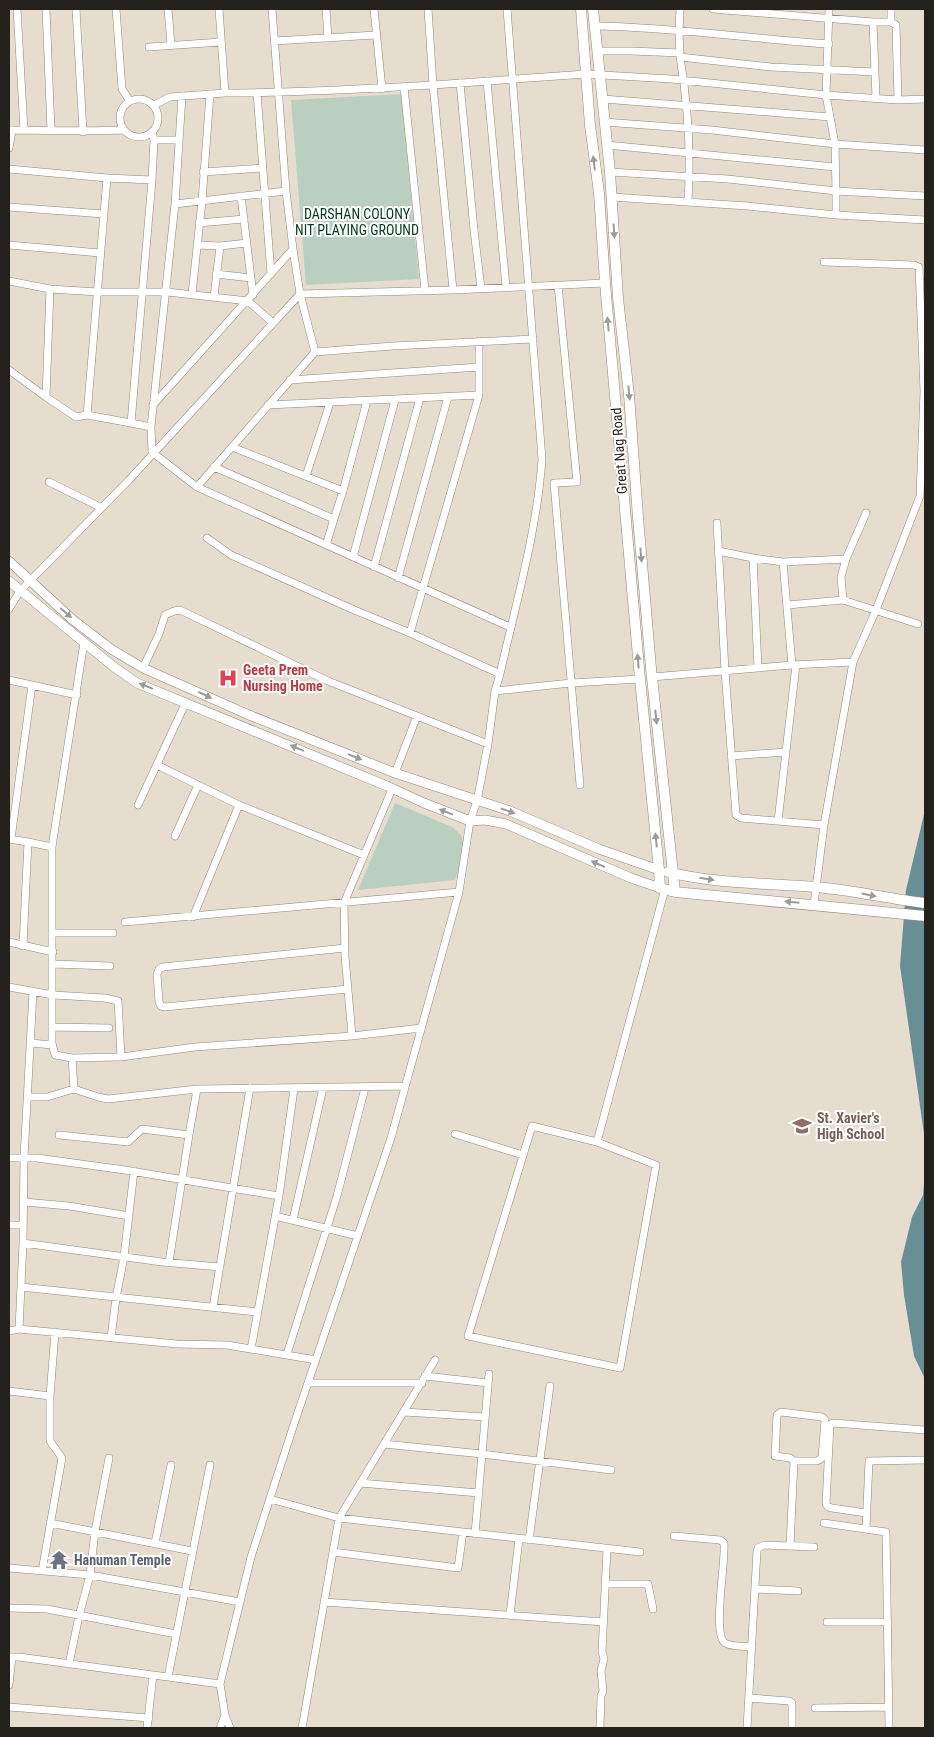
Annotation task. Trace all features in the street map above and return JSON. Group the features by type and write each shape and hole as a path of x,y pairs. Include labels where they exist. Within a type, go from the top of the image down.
{"main road":[{"name":"Great Nag Road","path":"581,9 590,125 599,193 605,283 640,679 660,870 667,890"},
{"name":"Great Nag Road","path":"593,9 610,172 617,282 629,395 652,677 668,840 674,874 667,890"},
{"path":"605,283 617,282"},
{"path":"640,679 652,677"},
{"path":"660,870 721,881 816,887 925,903"},
{"path":"667,890 925,916"}],"street":[{"path":"17,9 24,130"},
{"path":"46,9 52,130"},
{"path":"76,9 83,132"},
{"path":"116,9 122,90 130,101"},
{"path":"168,9 171,45"},
{"path":"219,9 225,93"},
{"path":"272,9 286,191 293,249 300,294 315,352"},
{"path":"326,9 328,38"},
{"path":"374,9 382,89"},
{"path":"428,9 433,84 453,290"},
{"path":"230,1728 225,1715 220,1684 251,1557 391,1138 459,892 470,821 477,801 488,744 495,691 524,572 540,482 542,459 530,286 507,9"},
{"path":"680,9 680,55 687,105 688,128 690,176 688,201"},
{"path":"713,9 891,22 896,25 898,100"},
{"path":"829,9 826,95 834,144 836,215"},
{"path":"891,9 891,22"},
{"path":"874,22 876,98"},
{"path":"595,26 637,27 761,40 829,44"},
{"path":"274,41 376,35"},
{"path":"149,47 221,42"},
{"path":"598,51 631,50 771,67 875,72"},
{"path":"154,105 164,98 182,96 382,89 586,74 684,81 826,95 898,100 925,99"},
{"path":"487,81 506,287"},
{"path":"460,83 481,288"},
{"path":"404,87 426,290"},
{"path":"257,93 271,274"},
{"path":"192,294 202,201 210,94"},
{"path":"182,96 167,292 151,427 152,452 197,487 510,627"},
{"path":"138,98 144,99 154,105 158,111 158,124 152,132 143,137 131,135 124,130 120,120 122,108 130,101 138,98"},
{"path":"603,99 830,116"},
{"path":"604,122 688,128 834,144 925,150"},
{"path":"9,148 10,130 83,132 124,130"},
{"path":"131,423 152,180 154,140 152,132"},
{"path":"154,140 178,140"},
{"path":"607,146 835,167"},
{"path":"203,172 262,168"},
{"path":"9,169 152,180"},
{"path":"610,172 690,176 836,190 925,196"},
{"path":"87,415 107,178"},
{"path":"175,204 286,191"},
{"path":"241,196 251,278 251,298 272,322"},
{"path":"612,197 688,201 836,215 925,220"},
{"path":"9,207 104,214"},
{"path":"199,223 244,219"},
{"path":"197,245 220,246 247,243"},
{"path":"9,246 100,253"},
{"path":"214,297 220,246"},
{"path":"153,405 293,249"},
{"path":"814,904 824,825 853,662 922,497 925,391 919,267 914,265 824,262"},
{"path":"216,274 251,278"},
{"path":"9,281 50,289 98,292 167,292 214,297 251,298"},
{"path":"9,609 20,591 29,581 100,507 129,480 152,452 300,294 453,290 605,283"},
{"path":"540,482 578,482 558,285"},
{"path":"46,397 50,289"},
{"path":"197,487 315,352 533,339"},
{"path":"410,633 479,395 479,341"},
{"path":"290,380 479,367"},
{"path":"9,370 76,417 87,415 151,427"},
{"path":"268,405 479,395"},
{"path":"398,578 448,396"},
{"path":"374,567 420,398"},
{"path":"353,557 395,400"},
{"path":"326,545 343,491 367,401"},
{"path":"306,476 330,403"},
{"path":"232,447 343,491"},
{"path":"214,467 334,519"},
{"path":"49,482 100,507"},
{"path":"554,482 580,785"},
{"path":"843,600 841,577 846,559 866,513"},
{"path":"716,523 736,815 740,818 824,825"},
{"path":"207,538 231,555 500,674"},
{"path":"718,551 783,562 846,559"},
{"path":"753,558 758,668"},
{"path":"9,561 73,620 111,649 144,668 249,715 395,774 510,811 598,850 660,870"},
{"path":"778,821 794,665 783,562"},
{"path":"9,581 114,667 137,682 424,804 470,821 485,820 506,824 631,878 667,890 596,1142"},
{"path":"787,605 843,600 918,624"},
{"path":"144,668 165,615 180,610 328,681 488,744"},
{"path":"84,642 52,847 52,1046 55,1056 72,1058 121,1057 195,1047 352,1036 421,1028"},
{"path":"652,677 853,662"},
{"path":"495,691 570,683 640,679"},
{"path":"9,680 77,695"},
{"path":"32,685 10,839 52,847"},
{"path":"138,805 186,702"},
{"path":"395,774 417,716"},
{"path":"731,756 786,752"},
{"path":"156,765 239,805 364,855"},
{"path":"175,836 198,785"},
{"path":"352,1036 345,948 344,903 392,789"},
{"path":"193,916 239,805"},
{"path":"23,946 28,842"},
{"path":"125,922 459,892"},
{"path":"53,933 113,933"},
{"path":"9,942 53,952"},
{"path":"345,948 162,967 157,974 159,1002 161,1006 165,1007 348,989"},
{"path":"53,964 110,966"},
{"path":"9,987 53,995 105,998 118,1001 121,1057"},
{"path":"19,1329 24,1158 29,1097 33,992"},
{"path":"52,1027 108,1028"},
{"path":"31,1042 52,1046"},
{"path":"72,1058 74,1089"},
{"path":"29,1097 47,1097 74,1089 108,1099 197,1089 405,1086"},
{"path":"213,1307 250,1088"},
{"path":"293,1220 323,1088"},
{"path":"287,1354 328,1229 365,1088"},
{"path":"169,1262 188,1135 197,1089"},
{"path":"251,1349 279,1196 294,1089"},
{"path":"532,1126 596,1142 656,1165 620,1368 468,1336 532,1126"},
{"path":"59,1135 128,1142 142,1129 188,1135"},
{"path":"455,1134 523,1155"},
{"path":"9,1158 24,1158 134,1171 279,1196"},
{"path":"111,1338 124,1257 134,1171"},
{"path":"24,1202 69,1206 129,1216"},
{"path":"275,1216 358,1236"},
{"path":"9,1225 23,1226"},
{"path":"23,1243 162,1262 220,1267"},
{"path":"21,1288 257,1312"},
{"path":"9,1331 19,1329 177,1344 227,1345 316,1360"},
{"path":"42,1571 62,1458 50,1441 50,1396 55,1332"},
{"path":"302,1728 339,1518 435,1360"},
{"path":"475,1534 489,1374"},
{"path":"308,1383 424,1379 488,1383"},
{"path":"529,1540 538,1461 550,1386"},
{"path":"9,1391 50,1396"},
{"path":"404,1412 485,1417"},
{"path":"781,1412 824,1418 822,1458 817,1461 794,1461 790,1458 775,1456 777,1415 781,1412"},
{"path":"866,1513 832,1508 826,1504 830,1425 833,1423 925,1430"},
{"path":"384,1444 611,1470"},
{"path":"69,1664 90,1575 95,1532 109,1458"},
{"path":"866,1529 869,1461 925,1460"},
{"path":"790,1546 794,1461"},
{"path":"155,1543 171,1465"},
{"path":"168,1677 210,1465"},
{"path":"360,1483 479,1493"},
{"path":"270,1499 339,1518 640,1552"},
{"path":"50,1522 192,1551"},
{"path":"824,1523 886,1532 889,1728"},
{"path":"333,1552 458,1568 463,1532"},
{"path":"674,1536 720,1540 724,1543 719,1622 720,1636 724,1642 752,1647"},
{"path":"510,1615 519,1539"},
{"path":"747,1728 758,1548 764,1545 814,1547"},
{"path":"600,1728 601,1696 603,1691 601,1671 604,1659 607,1549"},
{"path":"9,1568 90,1575 240,1602"},
{"path":"605,1584 648,1584 653,1609"},
{"path":"756,1589 798,1591"},
{"path":"324,1602 604,1622"},
{"path":"9,1608 47,1610 176,1634"},
{"path":"827,1622 888,1622"},
{"path":"9,1685 10,1657 220,1684"},
{"path":"147,1728 153,1675"},
{"path":"749,1698 789,1701 792,1703 792,1728"},
{"path":"9,1707 149,1718"},
{"path":"815,1708 889,1707"},
{"path":"220,1728 225,1715"}],"green space":[{"name":"DARSHAN COLONY NIT PLAYING GROUND","path":"401,94 419,279 306,285 291,100"},
{"path":"395,803 452,827 461,835 466,851 455,880 358,890"}],"water":[{"path":"925,810 925,1141 900,966 906,890"},
{"path":"925,1172 925,1379 914,1356 904,1295 901,1262 912,1217 923,1195"}],"place":[{"name":"Geeta Prem Nursing Home","path":"228,678"},
{"name":"St. Xavier's High School","path":"802,1126"},
{"name":"Hanuman Temple","path":"59,1560"}]}
